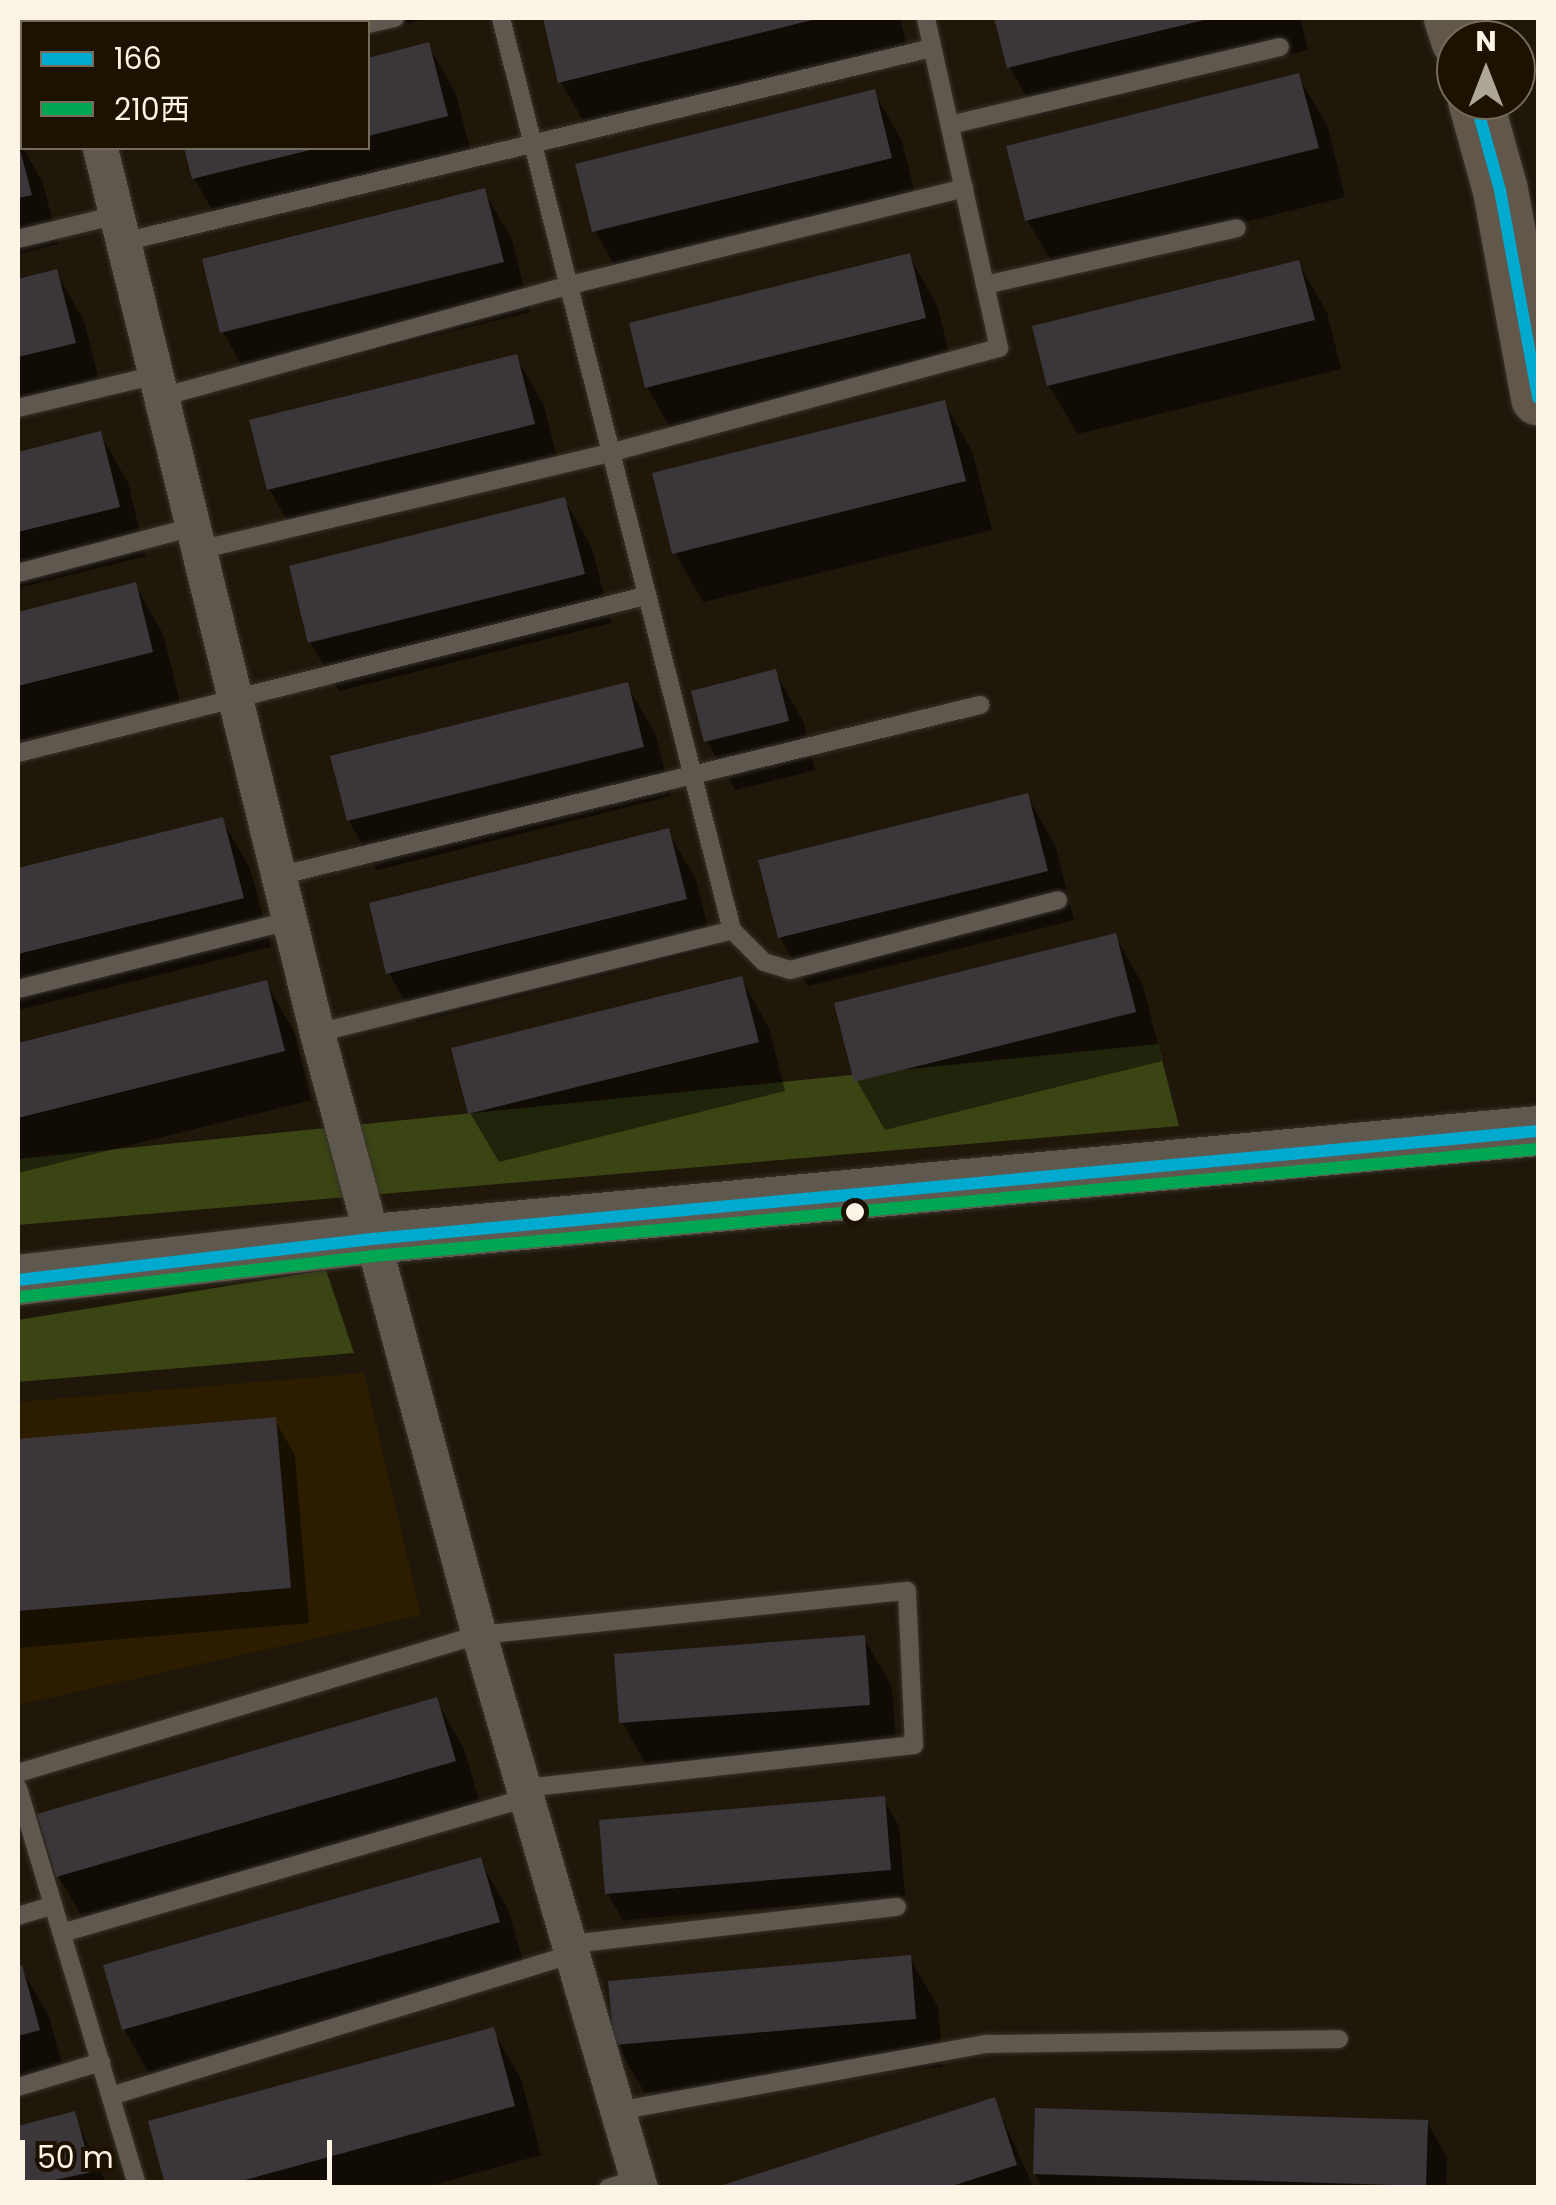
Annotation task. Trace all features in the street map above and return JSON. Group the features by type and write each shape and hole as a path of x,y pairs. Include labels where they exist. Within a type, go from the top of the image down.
{"main road":[{"path":"1481,120 1500,190 1538,398"},
{"path":"18,1280 372,1239 1538,1130"}],"street":[{"path":"100,150 317,1034 479,1636 617,2111 629,2185"}],"lane":[{"path":"370,24 395,18"},
{"path":"502,18 613,452 645,596 696,774 732,930 764,962 790,970 1058,900"},
{"path":"18,573 613,452 999,348 926,18"},
{"path":"950,125 1280,47"},
{"path":"18,239 120,229 534,143 932,48"},
{"path":"18,408 158,386 964,188"},
{"path":"985,284 1237,228"},
{"path":"18,753 645,596"},
{"path":"278,876 980,705"},
{"path":"18,989 290,921"},
{"path":"317,1034 732,930"},
{"path":"18,1773 479,1636 907,1591 914,1745 526,1793 62,1934"},
{"path":"18,1788 138,2188"},
{"path":"18,1916 53,1905"},
{"path":"111,2096 572,1949 897,1907"},
{"path":"617,2111 987,2044 1339,2039"},
{"path":"18,2087 102,2062"}],"shaded area":[{"path":"364,1373 421,1615 18,1705 18,1402"}],"green space":[{"path":"1158,1044 1179,1126 18,1225 18,1159"},
{"path":"326,1270 354,1353 18,1382 18,1320"}],"building":[{"path":"543,18 816,18 816,19 558,83"},
{"path":"994,18 1207,18 1208,19 1007,68"},
{"path":"429,42 448,116 370,136 370,57"},
{"path":"1299,73 1319,148 1025,221 1006,146"},
{"path":"875,89 892,158 592,232 575,164"},
{"path":"18,142 32,195 18,198"},
{"path":"185,150 310,150 192,179"},
{"path":"485,188 504,262 220,333 202,259"},
{"path":"910,253 926,318 645,388 629,323"},
{"path":"1299,260 1315,320 1047,386 1032,326"},
{"path":"57,269 76,343 18,357 18,279"},
{"path":"517,354 535,424 267,490 249,420"},
{"path":"945,400 966,481 672,554 652,473"},
{"path":"101,431 120,507 18,532 18,452"},
{"path":"565,497 585,574 308,643 289,566"},
{"path":"136,582 153,652 18,686 18,612"},
{"path":"776,669 789,721 704,742 691,691"},
{"path":"628,682 644,747 347,821 330,756"},
{"path":"1028,793 1048,871 778,938 758,860"},
{"path":"223,817 244,898 18,954 18,868"},
{"path":"669,828 687,899 386,974 369,903"},
{"path":"1116,933 1136,1012 854,1082 834,1003"},
{"path":"742,976 759,1042 468,1114 451,1048"},
{"path":"267,980 285,1051 18,1118 18,1043"},
{"path":"276,1417 291,1588 18,1611 18,1439"},
{"path":"865,1635 870,1705 619,1723 614,1654"},
{"path":"437,1697 456,1761 56,1877 37,1814"},
{"path":"885,1796 891,1870 605,1894 599,1820"},
{"path":"481,1857 500,1922 122,2030 103,1965"},
{"path":"911,1955 916,2019 614,2045 608,1981"},
{"path":"22,1965 40,2030 18,2036 18,1966"},
{"path":"494,2027 515,2106 216,2188 166,2188 148,2121"},
{"path":"995,2097 1017,2165 946,2188 714,2188"},
{"path":"1035,2108 1428,2120 1426,2186 1033,2174"},
{"path":"75,2111 92,2172 18,2188 18,2126"}],"transit line":[{"name":"166","path":"1481,120 1500,190 1538,398"},
{"name":"166","path":"18,1280 372,1239 1538,1131"},
{"name":"210西","path":"20,1297 374,1256 1538,1149"}]}
